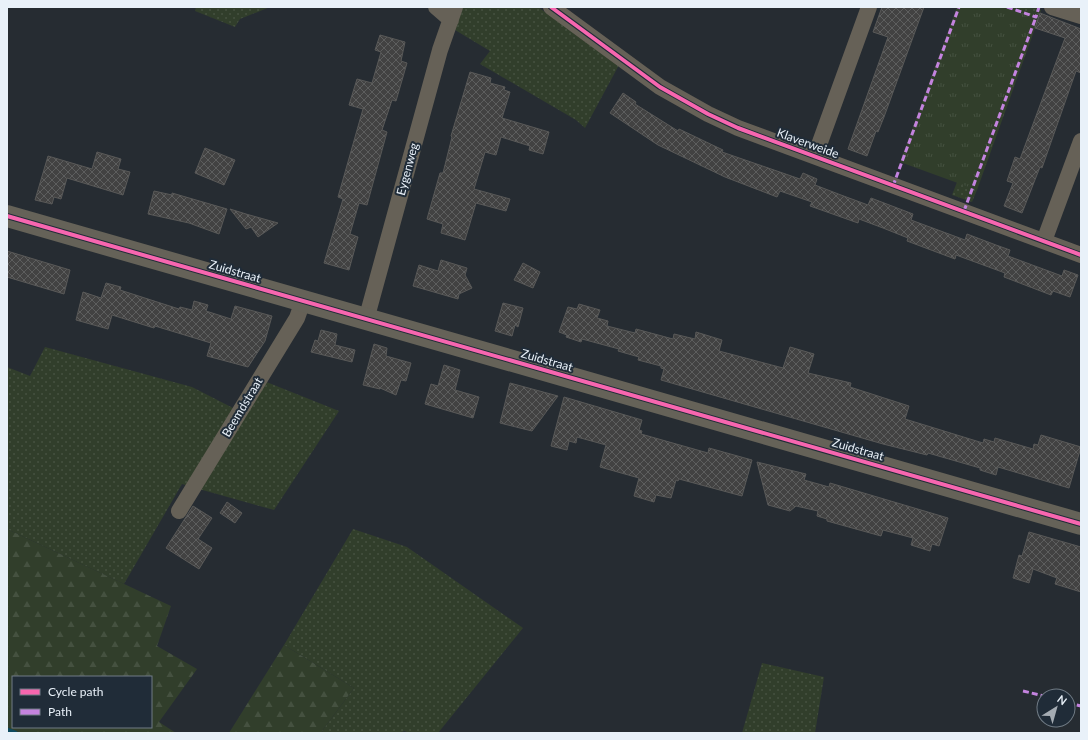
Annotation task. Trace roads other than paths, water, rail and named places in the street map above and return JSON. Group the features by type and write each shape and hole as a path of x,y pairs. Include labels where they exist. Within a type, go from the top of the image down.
{"main road":[{"name":"Zuidstraat","path":"7,216 1081,524"}],"street":[{"name":"Eygenweg","path":"366,320 440,50 453,13 436,7"},
{"name":"Klaverweide","path":"551,7 683,101 738,128 1081,255"},
{"name":"Klaverweide","path":"815,156 869,7"},
{"path":"1052,7 1081,16"},
{"path":"1044,241 1081,141"},
{"name":"Beemdstraat","path":"179,511 297,318 303,302"}],"waterway":[{"path":"7,730 15,733"}]}
